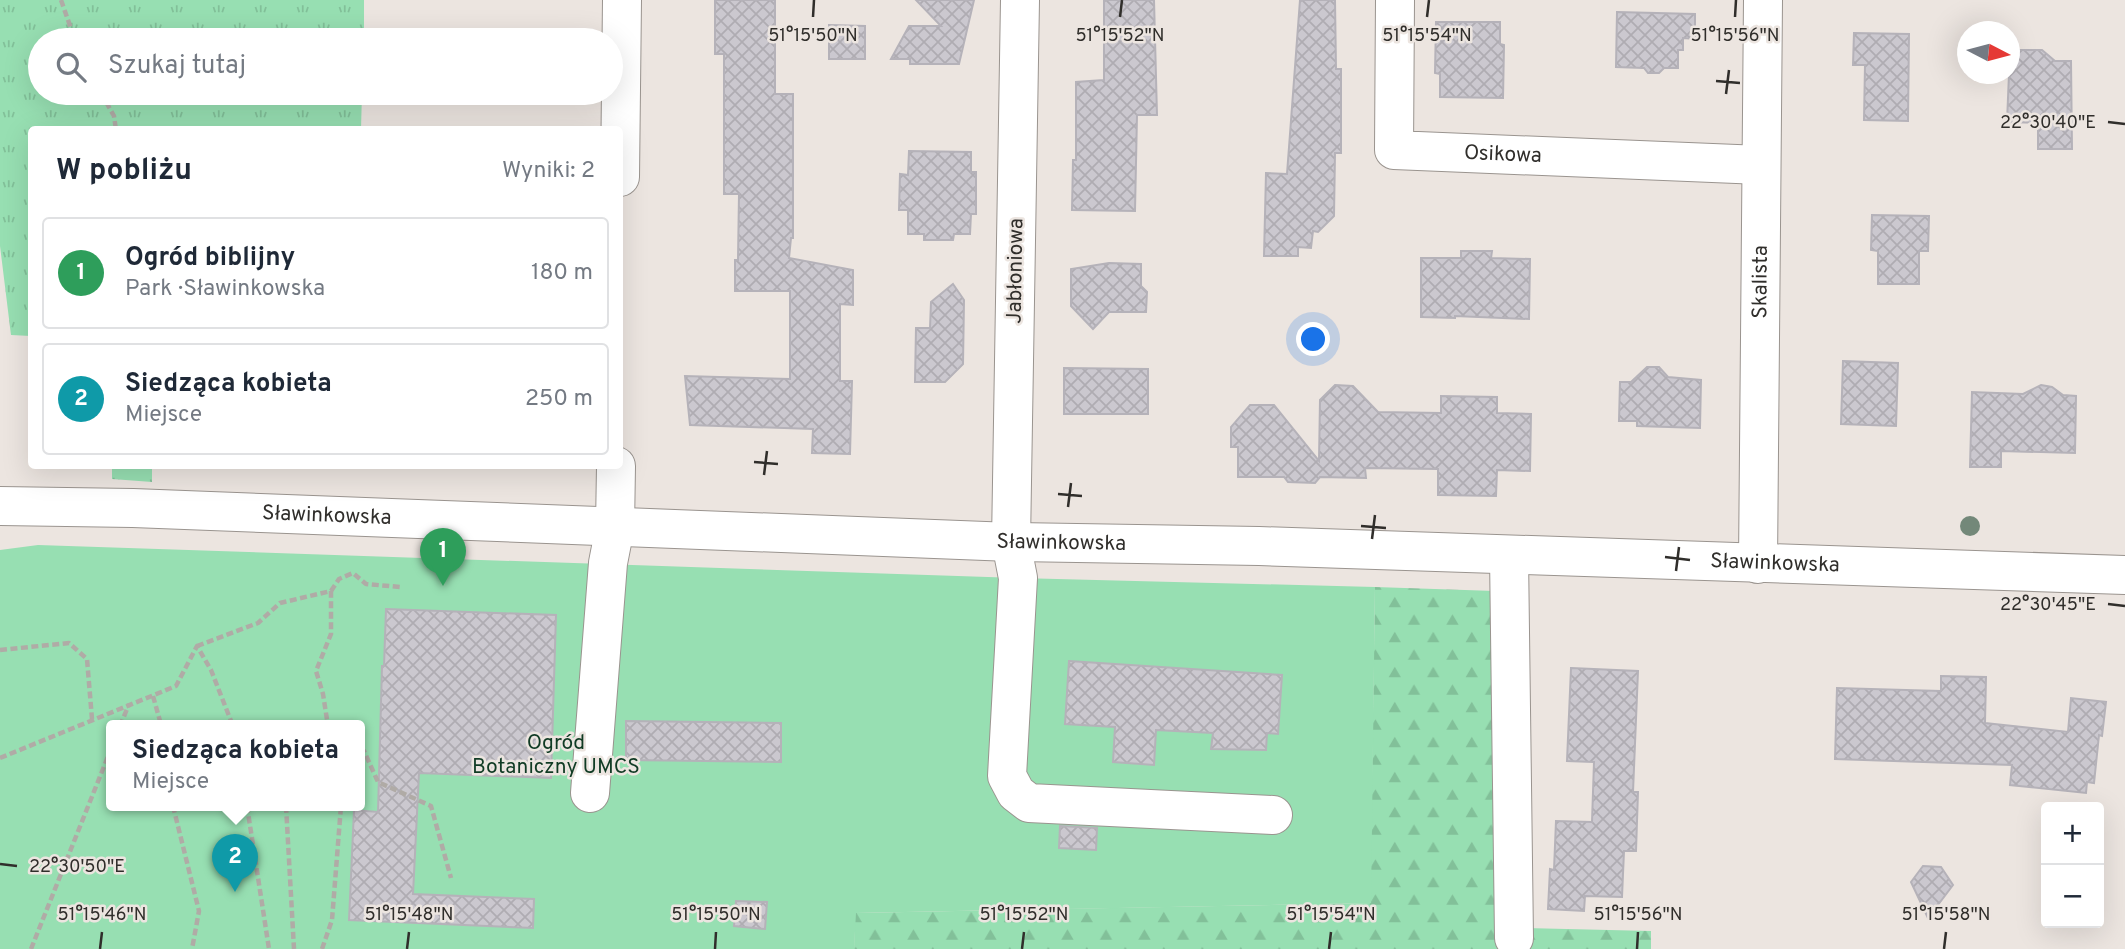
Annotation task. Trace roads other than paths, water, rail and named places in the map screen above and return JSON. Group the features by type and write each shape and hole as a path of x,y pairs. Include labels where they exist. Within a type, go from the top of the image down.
{"street":[{"path":"622,0 622,28"},
{"name":"Jabłoniowa","path":"1020,0 1011,542 1017,578 1007,776 1016,793 1029,803 1273,815"},
{"name":"Osikowa","path":"1395,0 1394,150 1761,165"},
{"name":"Skalista","path":"1758,564 1763,0"},
{"path":"621,105 621,126"},
{"path":"590,793 608,563 615,527 616,469"},
{"name":"Sławinkowska","path":"0,506 133,508 1011,542 1259,546 2125,575"},
{"path":"1509,555 1514,938"}],"place":[{"name":"Ogród biblijny","path":"443,586"},
{"name":"Siedząca kobieta","path":"235,892"}],"park label":[{"name":"Ogród Botaniczny UMCS","path":"556,755"}]}
